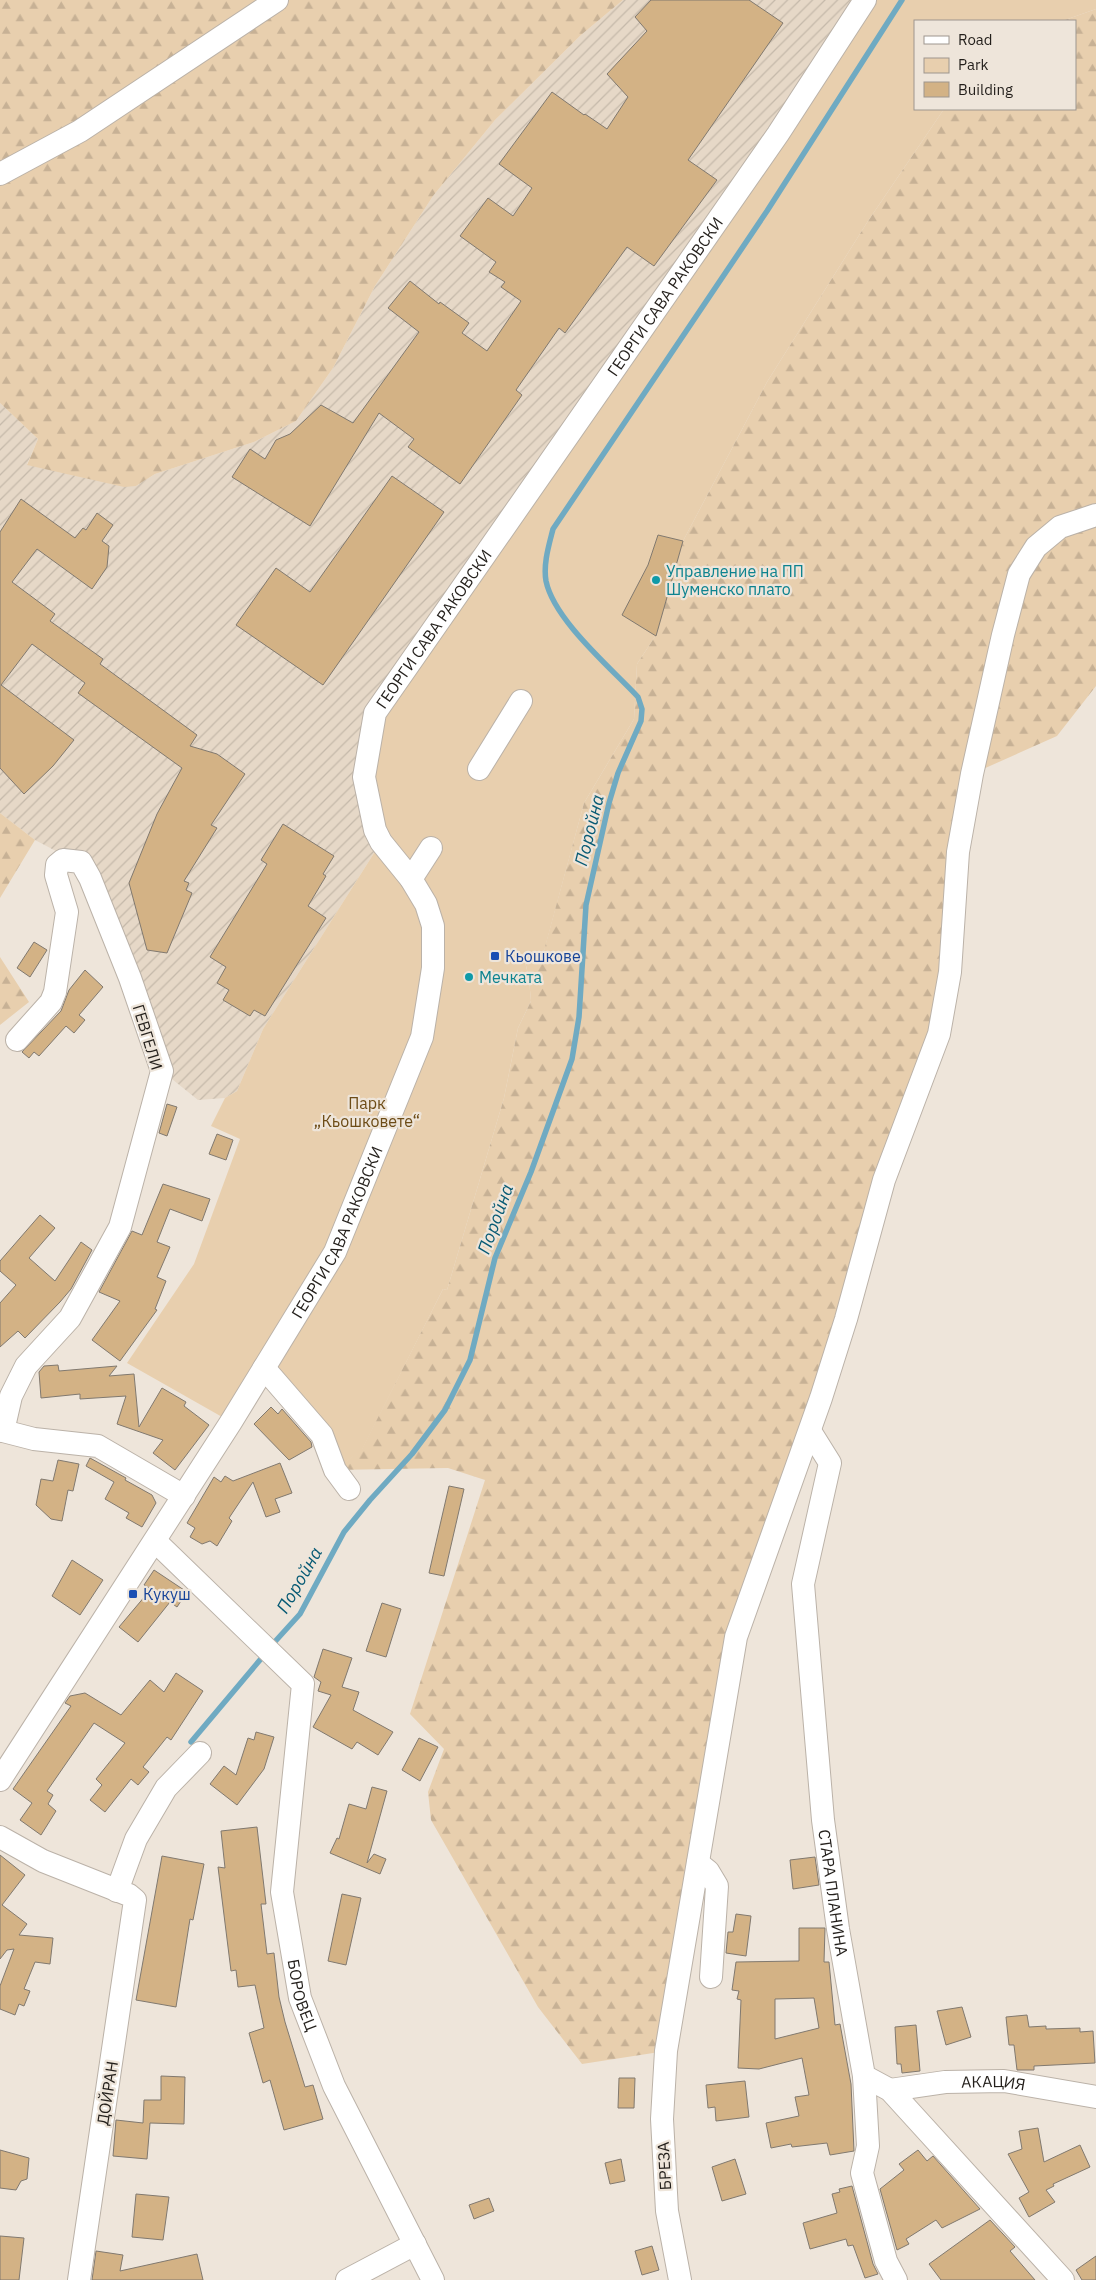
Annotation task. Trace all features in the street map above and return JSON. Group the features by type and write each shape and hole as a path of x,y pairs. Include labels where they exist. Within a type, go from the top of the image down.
{"street":[{"path":"0,174 80,131 277,0"},
{"name":"ГЕОРГИ САВА РАКОВСКИ","path":"0,1780 184,1496 335,1252 422,1037 433,968 433,926 426,904 411,879 381,842 374,821 364,777 376,713 778,134 865,0"},
{"name":"БРЕЗА","path":"680,2280 667,2211 662,2119 666,2051 736,1637 810,1431 846,1319 884,1180 939,1034 950,972 958,852 974,765 1003,635 1019,574 1036,547 1060,527 1096,515"},
{"path":"479,769 521,701"},
{"path":"411,879 431,848"},
{"name":"ГЕВГЕЛИ","path":"1,1432 11,1396 26,1366 70,1318 120,1227 162,1071 130,978 90,878 81,862 63,860 57,865 56,875 67,912 55,992 51,1002 17,1040"},
{"path":"264,1368 322,1435 335,1470 349,1489"},
{"name":"СТАРА ПЛАНИНА","path":"810,1431 830,1463 803,1584 823,1820 838,1929 864,2076"},
{"path":"1,1432 34,1439 98,1446 184,1496"},
{"name":"БОРОВЕЦ","path":"155,1541 303,1684 282,1892 300,1998 334,2086 433,2280"},
{"path":"0,1837 43,1861 117,1891 136,1839 166,1788 200,1753"},
{"path":"698,1863 708,1871 717,1886 711,1977"},
{"name":"ДОЙРАН","path":"79,2280 135,1906 135,1900 130,1895 117,1891"},
{"path":"864,2076 890,2090 1063,2280"},
{"path":"864,2076 868,2146 862,2173 886,2261 896,2280"},
{"name":"АКАЦИЯ","path":"890,2090 945,2082 1004,2081 1096,2097"},
{"path":"346,2280 415,2244"}],"shaded area":[{"path":"623,0 865,0 381,842 263,1029 237,1091 225,1098 198,1100 162,1071 73,860 35,840 0,813 0,403 38,439 27,464 136,486 155,474 254,442 296,421 333,368 375,286 433,196 495,120 581,35"}],"green space":[{"path":"0,0 623,0 581,35 495,120 433,196 375,286 333,368 296,421 254,442 155,474 136,486 124,487 27,465 38,439 0,403"},
{"name":"Парк „Кьошковете“","path":"865,0 1096,0 1096,9 1065,20 914,20 914,110 943,110 868,221 767,382 683,541 656,635 637,664 634,719 584,803 543,955 523,953 529,979 531,1001 518,1028 504,1098 447,1290 443,1289 362,1450 335,1470 264,1369 231,1422 127,1363 194,1264 240,1139 211,1126 225,1098 237,1091 263,1029 381,842 364,777 375,713"},
{"path":"1096,9 1096,686 1057,736 972,774 950,972 736,1637 666,2051 582,2064 538,2007 431,1820 428,1792 444,1749 410,1714 485,1480 448,1468 335,1470 362,1449 443,1289 447,1290 504,1098 518,1028 531,1001 529,979 523,952 543,954 584,803 634,719 637,664 656,635 683,541 767,382 868,221 943,110 1076,110 1076,20 1065,20"},
{"path":"0,813 35,840 0,898"},
{"path":"0,957 29,1002 0,1025"}],"building":[{"path":"651,0 749,0 783,23 688,160 717,180 654,266 627,247 565,333 559,328 516,390 522,395 460,484 408,447 414,439 379,413 310,526 232,477 250,449 265,459 276,440 290,434 321,405 353,423 419,332 388,308 410,281 439,304 440,302 469,323 462,333 487,351 521,301 501,287 505,282 489,272 496,262 460,236 488,198 513,216 532,188 499,164 552,92 607,129 628,97 607,74 647,31 635,17"},
{"path":"392,476 444,512 323,685 236,625 276,568 310,592"},
{"path":"21,499 75,538 83,528 86,530 97,513 113,525 102,541 109,546 107,567 92,589 37,549 12,582 55,614 50,621 103,659 100,664 197,735 190,746 217,754 245,774 211,825 217,828 184,881 189,883 186,890 192,893 167,953 147,950 129,883 157,814 182,768 78,693 85,683 32,644 1,685 74,740 53,766 24,794 0,768 0,532"},
{"name":"Управление на ПП Шуменско плато","path":"658,535 683,541 656,636 622,615 648,565"},
{"path":"283,824 334,856 323,874 326,876 308,906 326,918 265,1016 254,1010 250,1016 223,1000 229,990 217,983 226,967 210,957 267,864 261,860"},
{"path":"34,942 47,950 30,977 17,968"},
{"path":"85,970 103,987 79,1015 85,1020 74,1033 66,1026 39,1056 34,1052 29,1058 22,1052 61,1011 69,990"},
{"path":"167,1104 177,1107 167,1136 159,1133"},
{"path":"217,1134 233,1140 226,1160 209,1154"},
{"path":"163,1184 210,1199 202,1221 170,1209 157,1242 170,1247 157,1277 166,1281 155,1309 157,1310 120,1361 92,1340 120,1301 99,1292 132,1231 142,1235"},
{"path":"40,1215 55,1228 29,1258 55,1281 81,1242 92,1250 71,1289 60,1302 25,1338 18,1331 0,1347 0,1303 16,1285 0,1271 0,1261"},
{"path":"58,1365 59,1371 117,1366 109,1376 134,1374 139,1427 162,1388 186,1402 184,1406 209,1425 175,1470 153,1453 163,1440 117,1424 126,1396 80,1399 80,1394 41,1398 39,1372 44,1366"},
{"path":"271,1407 278,1414 282,1409 311,1442 312,1447 289,1460 254,1424"},
{"path":"90,1458 152,1495 156,1503 142,1527 126,1518 129,1513 105,1499 114,1482 86,1466"},
{"path":"58,1460 79,1464 73,1491 68,1490 62,1521 51,1519 36,1505 41,1479 53,1481"},
{"path":"280,1463 292,1493 275,1499 280,1512 266,1517 253,1482 229,1518 232,1521 217,1546 210,1541 202,1544 190,1537 195,1528 187,1523 214,1477 221,1482 225,1476 233,1481"},
{"path":"449,1486 464,1489 444,1576 429,1573"},
{"path":"72,1560 103,1580 80,1615 52,1596"},
{"path":"154,1570 187,1592 177,1607 170,1602 138,1642 119,1627 151,1589 144,1585"},
{"path":"382,1603 401,1609 386,1657 366,1651"},
{"path":"323,1649 352,1658 342,1687 359,1692 353,1710 393,1732 378,1755 357,1742 352,1749 313,1727 331,1695 318,1691 321,1682 314,1677"},
{"path":"176,1673 203,1691 171,1740 167,1737 143,1767 149,1772 138,1785 131,1779 105,1812 90,1800 102,1785 96,1779 125,1743 94,1723 47,1791 53,1795 48,1804 56,1811 41,1835 20,1820 32,1803 13,1789 71,1706 65,1703 70,1696 85,1693 121,1715 150,1680 164,1692"},
{"path":"256,1732 274,1737 264,1769 237,1805 210,1784 224,1766 236,1775 248,1738 254,1740"},
{"path":"419,1738 438,1747 420,1781 402,1770"},
{"path":"372,1787 387,1791 367,1863 374,1854 386,1859 380,1874 330,1853 337,1838 339,1839 349,1804 366,1809"},
{"path":"257,1827 266,1904 261,1904 267,1954 274,1953 279,1997 285,2022 305,2087 313,2085 323,2119 284,2130 270,2080 263,2083 249,2033 264,2028 255,1985 238,1987 236,1970 231,1971 218,1867 225,1868 221,1831"},
{"path":"0,1855 25,1875 2,1905 27,1924 19,1935 53,1938 50,1964 35,1962 24,1989 30,1991 24,2006 19,2004 15,2015 0,2009 0,1986 14,1949 7,1950 0,1959"},
{"path":"162,1856 204,1864 193,1920 190,1919 176,2007 136,2000"},
{"path":"815,1857 819,1885 793,1889 790,1860"},
{"path":"342,1894 361,1898 346,1965 328,1961"},
{"path":"736,1914 751,1916 746,1956 726,1953 728,1932 733,1932"},
{"path":"799,1928 825,1928 824,1962 829,1962 835,2025 840,2024 851,2084 854,2151 830,2155 827,2143 792,2147 791,2144 771,2148 766,2123 799,2116 795,2097 809,2095 802,2058 759,2069 738,2068 741,2000 737,1999 739,1991 732,1990 736,1962 799,1961","holes":["814,1998 819,2028 775,2039 775,1999"]},
{"path":"962,2007 971,2037 946,2045 937,2011"},
{"path":"1027,2015 1029,2027 1046,2026 1046,2029 1080,2028 1080,2032 1093,2031 1095,2063 1034,2066 1034,2070 1017,2070 1014,2045 1009,2045 1006,2017"},
{"path":"916,2025 920,2071 902,2073 901,2064 897,2064 895,2027"},
{"path":"161,2076 185,2077 184,2124 150,2123 147,2159 113,2156 116,2120 143,2123 144,2100 161,2100"},
{"path":"619,2078 635,2078 634,2108 618,2108"},
{"path":"745,2081 749,2117 716,2121 715,2107 708,2108 706,2085"},
{"path":"1038,2128 1044,2162 1080,2145 1090,2167 1053,2184 1054,2186 1046,2190 1055,2202 1029,2217 1019,2198 1029,2192 1008,2154 1022,2149 1019,2131"},
{"path":"0,2150 29,2158 27,2179 21,2181 16,2190 0,2188"},
{"path":"918,2150 927,2161 933,2156 980,2209 942,2228 936,2220 906,2239 909,2244 897,2250 880,2189 904,2170 899,2164"},
{"path":"621,2159 625,2181 610,2184 605,2163"},
{"path":"735,2159 746,2194 722,2201 712,2167"},
{"path":"852,2186 873,2264 878,2274 865,2278 853,2245 848,2246 846,2239 810,2249 803,2223 837,2213 832,2194 840,2192 839,2189"},
{"path":"136,2194 169,2197 163,2240 132,2237"},
{"path":"489,2198 494,2211 474,2219 469,2205"},
{"path":"990,2220 1015,2247 1010,2251 1035,2280 941,2280 929,2264"},
{"path":"0,2236 24,2238 19,2280 0,2280"},
{"path":"652,2246 659,2270 642,2275 635,2251"},
{"path":"96,2251 123,2255 120,2271 197,2254 203,2280 92,2280"},
{"path":"1096,2256 1096,2280 1082,2280 1076,2270"}],"waterway":[{"name":"Поройна","path":"271,1646 300,1614 344,1532 412,1454 445,1410 470,1360 495,1258 531,1172 572,1059 579,1017 586,905 609,803 618,773 641,721 642,709 638,697 585,643 560,612 551,596 546,581 545,568 553,529 767,211 902,0"},
{"name":"Поройна","path":"191,1742 265,1654"}],"place":[{"name":"Управление на ПП Шуменско плато","path":"656,580"},
{"name":"Кьошкове","path":"495,956"},
{"name":"Мечката","path":"469,977"},
{"name":"Кукуш","path":"133,1594"}]}
